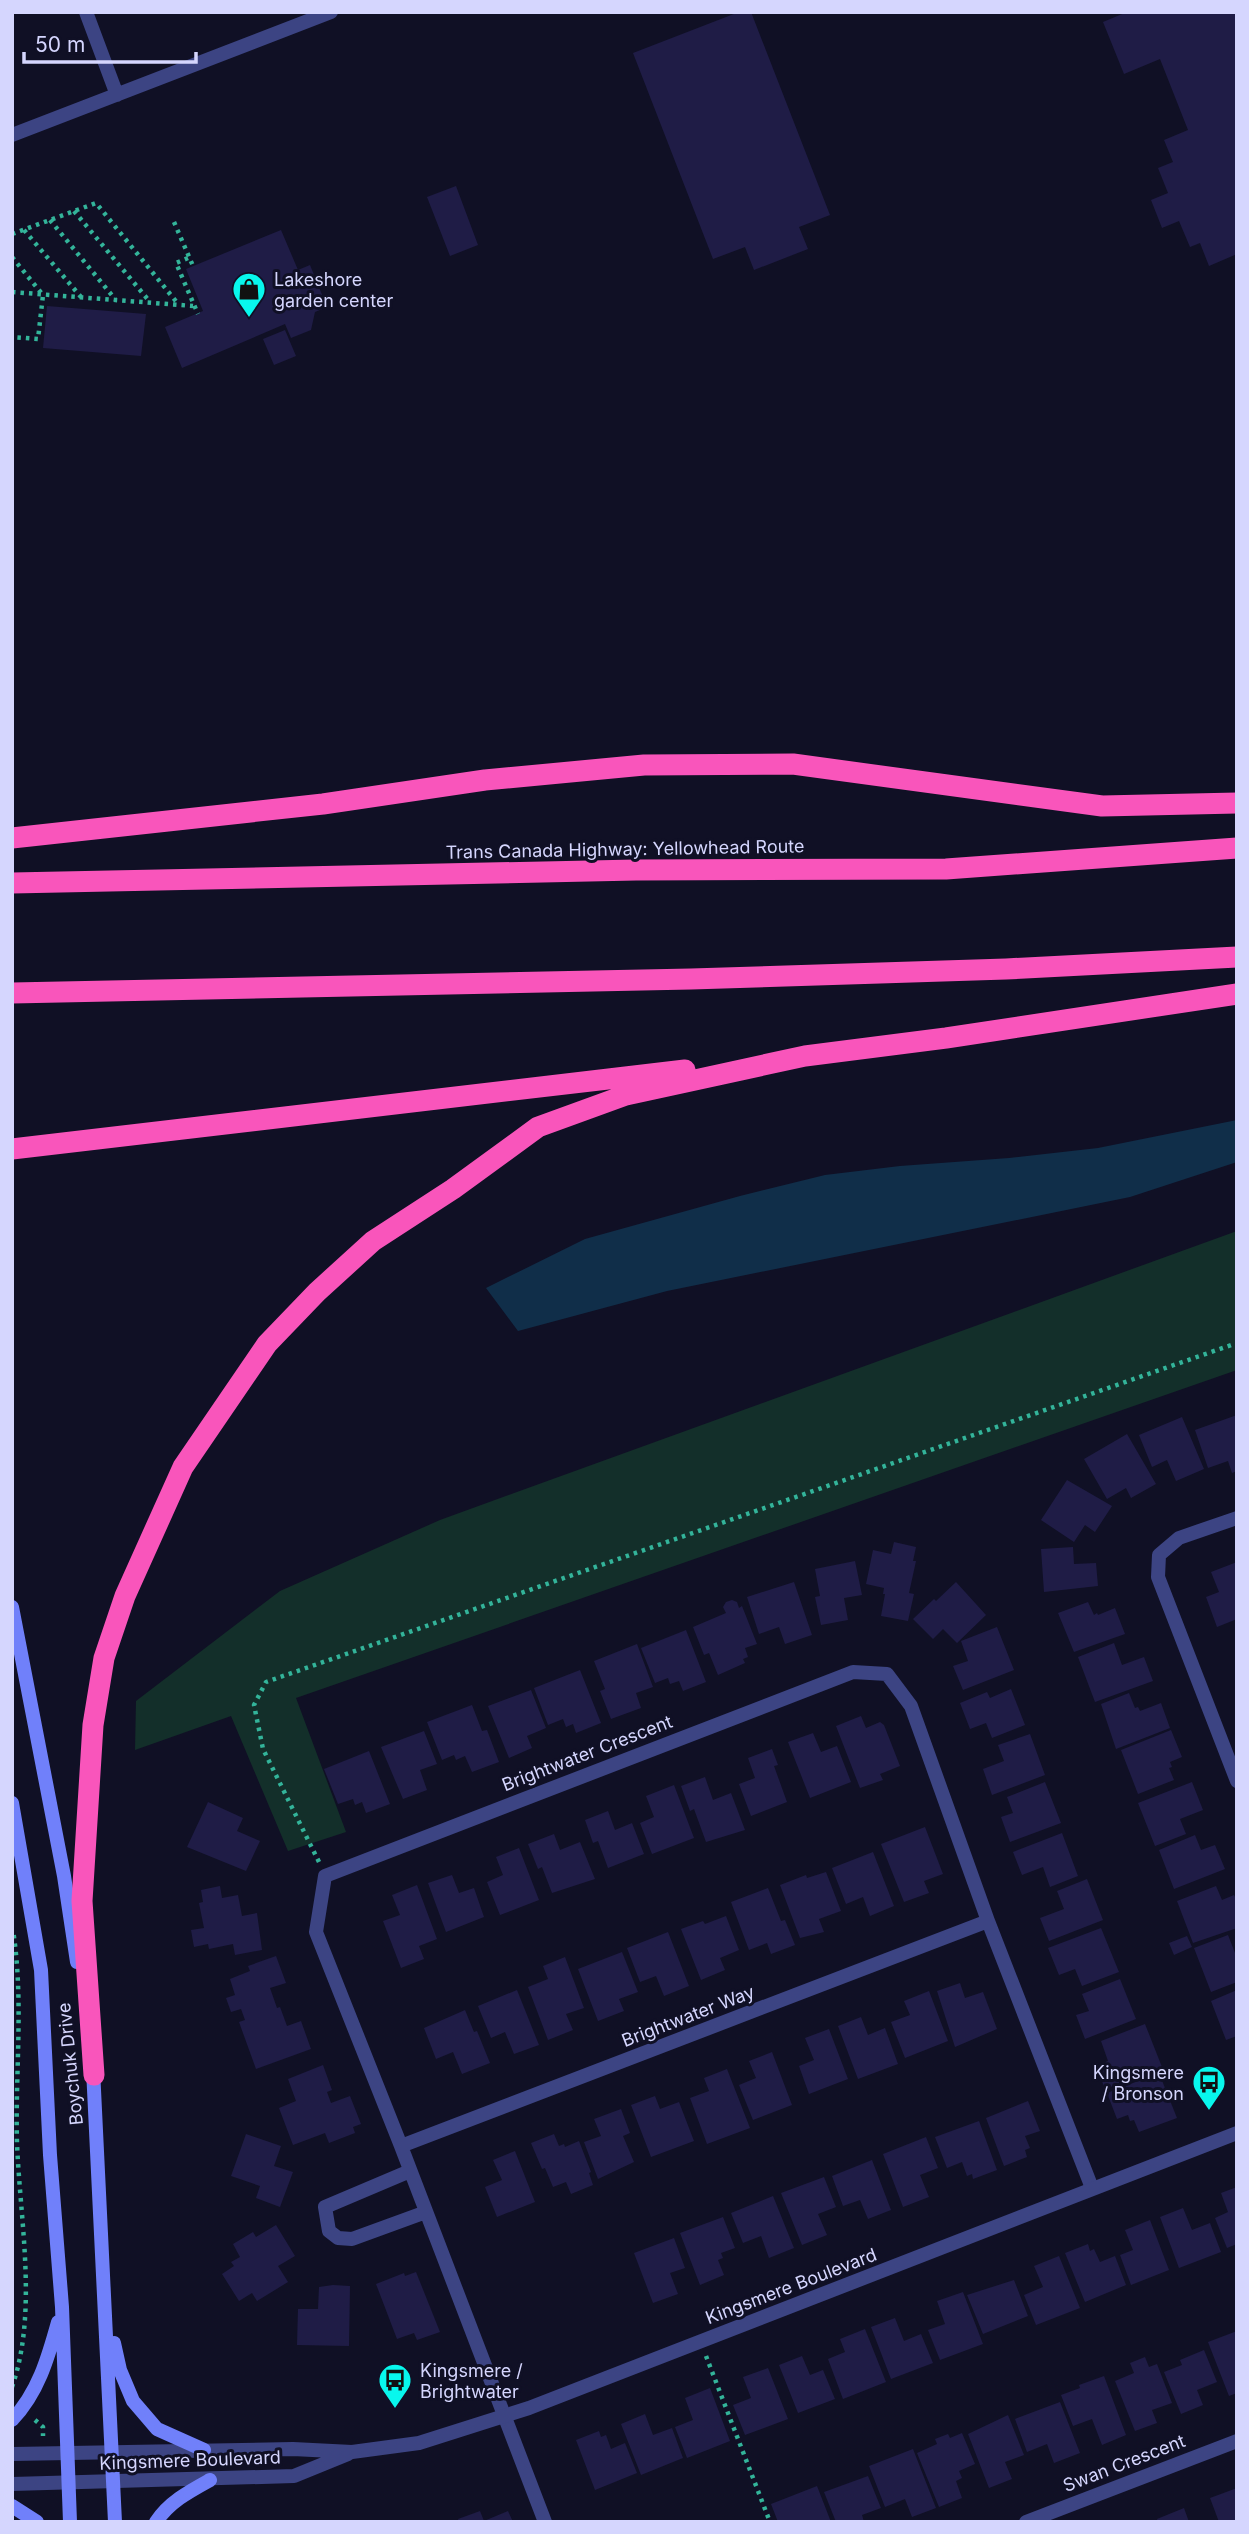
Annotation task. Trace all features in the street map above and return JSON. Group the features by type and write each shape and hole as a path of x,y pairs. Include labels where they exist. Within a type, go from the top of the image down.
{"highway":[{"path":"12,838 323,804 485,780 644,765 793,764 1102,806 1237,803"},
{"name":"Trans Canada Highway: Yellowhead Route","path":"12,883 636,870 946,869 1237,848"},
{"path":"12,993 691,979 1006,969 1237,957"},
{"path":"12,1149 805,1056 946,1038 1237,994"},
{"path":"94,2075 82,1900 93,1725 104,1658 125,1597 183,1467 222,1408 267,1344 317,1292 373,1241 453,1189 538,1128 626,1095 805,1056"}],"main road":[{"name":"Boychuk Drive","path":"12,1607 64,1876 94,2075 115,2522"},
{"name":"Boychuk Drive","path":"12,1803 41,1970 50,2155 62,2307 70,2522"},
{"path":"105,2300 120,2370 133,2401 157,2428 204,2450"},
{"path":"12,2420 24,2408 44,2370 62,2307"},
{"path":"156,2522 180,2497 210,2480"},
{"path":"12,2506 37,2522"}],"street":[{"path":"86,12 117,95"},
{"path":"12,135 331,12"},
{"path":"1237,1518 1180,1538 1159,1556 1158,1577 1237,1781"},
{"name":"Brightwater Crescent","path":"545,2522 316,1932 325,1876 853,1672 887,1674 911,1706 988,1921 1092,2188"},
{"name":"Brightwater Way","path":"401,2146 988,1921"},
{"name":"Kingsmere Boulevard","path":"12,2454 293,2449 352,2452 419,2443 504,2417 1237,2133"},
{"path":"410,2171 325,2207 329,2231 338,2238 352,2239 426,2212"},
{"name":"Swan Crescent","path":"1026,2522 1237,2441"},
{"name":"Kingsmere Boulevard","path":"12,2484 294,2476 352,2452"}],"path":[{"path":"12,234 96,203 179,305"},
{"path":"74,211 150,303"},
{"path":"50,220 116,300"},
{"path":"174,222 193,266"},
{"path":"24,230 81,298"},
{"path":"12,257 43,295 38,339 12,337"},
{"path":"188,258 176,263 198,314"},
{"path":"12,292 194,306"},
{"path":"312,1845 263,1749 254,1705 266,1682 1237,1343"},
{"path":"12,1925 20,2026 17,2140 26,2298 20,2364 12,2387"},
{"path":"708,2362 770,2522"}],"green space":[{"path":"1237,1231 1237,1370 296,1698 346,1832 288,1851 231,1716 135,1750 136,1701 280,1591 440,1520"}],"water":[{"path":"1237,1120 1237,1162 1130,1197 667,1291 518,1331 486,1288 585,1239 825,1175 1098,1148"}],"building":[{"path":"739,12 751,12 830,215 799,227 808,249 754,270 745,247 713,259 633,53"},
{"path":"1127,12 1237,12 1237,254 1209,266 1200,243 1190,247 1179,221 1162,228 1151,200 1168,193 1158,168 1173,162 1164,140 1188,130 1160,59 1124,74 1103,22"},
{"path":"456,186 478,245 450,256 427,197"},
{"path":"281,230 298,270 310,265 327,307 315,312 311,330 291,338 285,324 182,368 165,327 203,311 186,269"},
{"path":"47,306 146,314 141,356 43,348"},
{"path":"285,330 296,356 274,365 263,339"},
{"path":"1237,1415 1237,1471 1232,1473 1228,1461 1208,1468 1195,1430"},
{"path":"1182,1417 1204,1469 1176,1481 1167,1460 1152,1467 1139,1435"},
{"path":"1127,1434 1156,1484 1131,1498 1126,1488 1107,1499 1084,1459"},
{"path":"1067,1480 1112,1506 1095,1532 1085,1525 1074,1542 1041,1520"},
{"path":"894,1542 916,1547 913,1561 916,1561 909,1593 914,1594 908,1621 881,1616 884,1588 866,1584 873,1550 891,1554"},
{"path":"1073,1547 1074,1564 1096,1563 1098,1586 1044,1592 1041,1549"},
{"path":"855,1561 862,1595 844,1598 848,1620 821,1625 815,1597 820,1596 815,1569"},
{"path":"1237,1562 1237,1619 1217,1627 1206,1597 1219,1592 1211,1572"},
{"path":"794,1582 812,1635 785,1644 779,1627 759,1634 747,1597"},
{"path":"956,1582 986,1615 957,1643 943,1629 933,1639 913,1619"},
{"path":"726,1602 737,1602 739,1608 742,1606 757,1644 745,1648 748,1657 743,1659 745,1663 718,1675 709,1653 704,1655 693,1627 726,1613 723,1607"},
{"path":"1088,1602 1094,1615 1115,1608 1125,1634 1074,1652 1058,1613"},
{"path":"997,1627 1014,1670 963,1690 953,1666 968,1661 961,1641"},
{"path":"686,1630 706,1682 683,1691 679,1681 670,1684 668,1678 655,1683 641,1648"},
{"path":"1114,1643 1122,1665 1144,1657 1153,1681 1095,1702 1078,1657"},
{"path":"637,1644 653,1687 636,1693 641,1708 611,1719 600,1691 605,1689 594,1661"},
{"path":"580,1670 601,1723 576,1733 573,1724 566,1727 563,1719 548,1725 534,1688"},
{"path":"1011,1689 1025,1725 992,1738 986,1723 970,1729 960,1703 987,1692 990,1698"},
{"path":"531,1690 546,1728 527,1736 532,1748 509,1758 488,1706"},
{"path":"1129,1693 1135,1708 1138,1707 1140,1711 1161,1703 1170,1728 1116,1749 1101,1704"},
{"path":"472,1705 482,1731 487,1730 499,1762 472,1772 465,1756 456,1760 454,1755 442,1760 427,1722"},
{"path":"861,1716 866,1728 880,1722 884,1725 900,1766 880,1774 883,1780 860,1788 836,1726"},
{"path":"1171,1730 1182,1757 1170,1762 1172,1767 1169,1768 1174,1780 1138,1794 1121,1750"},
{"path":"424,1731 437,1764 420,1770 427,1790 403,1799 381,1747"},
{"path":"813,1733 821,1752 837,1746 851,1782 810,1798 788,1742"},
{"path":"1030,1734 1045,1775 992,1795 983,1769 1004,1761 998,1745"},
{"path":"772,1749 778,1765 774,1766 787,1802 751,1816 739,1784 755,1778 748,1758"},
{"path":"369,1751 390,1804 366,1813 362,1802 355,1805 353,1799 338,1804 324,1769"},
{"path":"705,1777 713,1800 731,1793 745,1830 706,1842 694,1809 690,1811 681,1786"},
{"path":"1045,1782 1061,1823 1010,1842 1001,1817 1013,1813 1007,1797"},
{"path":"1192,1782 1203,1810 1180,1819 1186,1834 1155,1846 1138,1803"},
{"path":"674,1785 694,1838 652,1854 640,1823 654,1817 646,1796"},
{"path":"208,1802 243,1818 237,1831 260,1841 246,1871 187,1847"},
{"path":"608,1811 615,1830 632,1823 644,1854 608,1868 598,1841 593,1843 585,1820"},
{"path":"925,1827 943,1874 924,1881 929,1893 904,1902 881,1844"},
{"path":"1062,1833 1078,1876 1050,1887 1043,1867 1022,1875 1013,1852"},
{"path":"554,1834 560,1850 580,1842 595,1879 552,1893 542,1867 538,1869 528,1844"},
{"path":"1195,1835 1201,1850 1215,1845 1225,1869 1174,1889 1159,1850"},
{"path":"519,1848 539,1900 500,1915 487,1882 503,1875 496,1857"},
{"path":"873,1852 894,1906 870,1916 863,1897 846,1904 832,1868"},
{"path":"826,1872 841,1911 819,1919 824,1932 800,1938 780,1885 806,1875 807,1878"},
{"path":"452,1875 459,1893 474,1888 484,1917 446,1932 428,1883"},
{"path":"1087,1879 1103,1920 1049,1941 1040,1918 1064,1909 1057,1891"},
{"path":"417,1885 437,1939 419,1946 424,1959 401,1968 383,1921 400,1915 392,1895"},
{"path":"220,1886 222,1898 238,1895 242,1916 257,1913 262,1950 235,1955 233,1944 209,1949 208,1944 194,1947 191,1930 204,1928 199,1903 203,1902 201,1890"},
{"path":"1216,1886 1222,1900 1234,1895 1237,1901 1237,1928 1193,1943 1177,1901"},
{"path":"768,1888 781,1921 785,1920 795,1945 771,1954 767,1943 749,1950 731,1902"},
{"path":"726,1916 739,1950 720,1958 725,1970 701,1980 681,1929"},
{"path":"1101,1928 1119,1972 1082,1986 1075,1969 1059,1975 1048,1948"},
{"path":"668,1932 689,1986 664,1996 656,1976 640,1982 627,1948"},
{"path":"1228,1935 1235,1953 1237,1952 1237,1982 1211,1992 1194,1948"},
{"path":"1187,1936 1192,1947 1174,1955 1169,1943"},
{"path":"622,1952 638,1992 619,1999 624,2011 598,2021 578,1969"},
{"path":"276,1956 286,1983 270,1988 277,2008 280,2007 287,2026 301,2021 311,2049 256,2069 239,2022 245,2020 241,2009 231,2012 226,1998 235,1995 230,1979 250,1971 248,1966"},
{"path":"565,1957 584,2008 566,2014 573,2030 548,2040 528,1987 548,1979 543,1966"},
{"path":"1120,1979 1136,2019 1085,2039 1076,2015 1089,2011 1082,1994"},
{"path":"960,1983 965,1998 983,1992 997,2029 955,2047 937,1991"},
{"path":"517,1990 539,2045 514,2054 505,2032 491,2038 478,2006"},
{"path":"1237,1990 1237,2036 1226,2040 1211,2001"},
{"path":"929,1991 948,2041 905,2058 891,2022 910,2015 904,2001"},
{"path":"465,2010 490,2063 462,2074 453,2052 436,2059 424,2028"},
{"path":"861,2017 868,2035 885,2028 898,2064 858,2079 838,2026"},
{"path":"1145,2024 1162,2067 1105,2089 1096,2066 1108,2061 1101,2041"},
{"path":"829,2029 848,2079 809,2094 799,2066 814,2060 805,2038"},
{"path":"772,2052 792,2105 753,2120 739,2085 756,2078 749,2061"},
{"path":"323,2065 332,2090 327,2092 331,2103 350,2096 361,2124 353,2127 355,2133 329,2143 325,2133 293,2145 279,2108 296,2101 288,2079"},
{"path":"727,2069 750,2128 707,2144 690,2098 709,2091 704,2078"},
{"path":"1159,2073 1177,2118 1139,2132 1134,2120 1130,2121 1128,2115 1117,2119 1107,2093"},
{"path":"655,2096 660,2109 679,2102 694,2141 651,2157 631,2105"},
{"path":"1028,2101 1040,2131 1025,2136 1030,2148 1025,2150 1027,2157 1004,2166 986,2118"},
{"path":"621,2109 630,2133 623,2136 634,2162 598,2179 584,2142 601,2136 594,2119"},
{"path":"979,2121 997,2170 973,2179 972,2174 967,2176 962,2162 947,2168 935,2137"},
{"path":"246,2134 281,2146 274,2166 293,2172 280,2207 256,2198 260,2186 231,2176"},
{"path":"554,2134 559,2146 564,2144 565,2147 579,2141 593,2185 571,2194 566,2182 553,2187 531,2143"},
{"path":"926,2137 938,2168 920,2175 929,2197 903,2207 883,2154"},
{"path":"515,2151 535,2202 497,2217 485,2187 502,2180 493,2160"},
{"path":"872,2160 891,2210 868,2219 860,2200 843,2206 832,2176"},
{"path":"824,2177 836,2207 818,2214 827,2235 802,2245 781,2193"},
{"path":"1237,2187 1237,2244 1227,2248 1215,2218 1228,2212 1221,2193"},
{"path":"773,2196 794,2248 769,2258 761,2236 743,2243 731,2213"},
{"path":"1183,2208 1192,2230 1210,2223 1221,2252 1179,2268 1160,2217"},
{"path":"723,2217 735,2248 721,2253 723,2258 718,2260 724,2275 700,2285 680,2233"},
{"path":"1150,2220 1169,2270 1131,2285 1120,2255 1133,2250 1125,2230"},
{"path":"276,2225 295,2256 278,2266 288,2282 257,2301 252,2293 239,2301 222,2274 234,2266 231,2262 240,2257 233,2244 253,2232 256,2237"},
{"path":"674,2238 685,2268 670,2273 678,2294 653,2303 634,2253"},
{"path":"1088,2244 1090,2251 1094,2249 1100,2262 1115,2256 1126,2285 1085,2302 1065,2253"},
{"path":"1059,2256 1080,2308 1036,2325 1024,2295 1043,2287 1034,2266"},
{"path":"416,2272 440,2332 417,2340 414,2333 397,2339 376,2284 404,2273 405,2276"},
{"path":"1014,2280 1028,2316 983,2334 967,2295"},
{"path":"350,2286 349,2346 297,2345 298,2309 318,2309 319,2287"},
{"path":"963,2292 983,2344 940,2360 928,2330 945,2324 937,2301"},
{"path":"895,2318 904,2341 921,2334 933,2363 891,2379 871,2327"},
{"path":"865,2329 886,2382 843,2399 828,2359 845,2352 840,2339"},
{"path":"1237,2331 1237,2393 1229,2396 1208,2342"},
{"path":"1204,2350 1217,2382 1197,2390 1203,2405 1181,2414 1164,2372 1182,2365 1180,2360"},
{"path":"802,2356 810,2375 823,2370 835,2399 798,2413 779,2365"},
{"path":"1145,2357 1149,2367 1157,2364 1172,2403 1152,2410 1157,2423 1135,2431 1115,2381 1134,2373 1130,2363"},
{"path":"768,2368 788,2419 745,2435 733,2405 751,2398 743,2377"},
{"path":"1104,2376 1126,2435 1102,2445 1092,2419 1073,2426 1061,2395"},
{"path":"710,2388 730,2441 687,2458 675,2427 693,2420 685,2398"},
{"path":"1060,2402 1080,2453 1054,2463 1047,2444 1027,2452 1015,2419"},
{"path":"645,2414 653,2435 672,2428 683,2458 641,2475 621,2424"},
{"path":"1008,2415 1024,2455 1005,2462 1012,2479 989,2488 968,2434"},
{"path":"599,2431 601,2437 606,2435 611,2449 625,2443 637,2473 595,2490 576,2440"},
{"path":"962,2433 975,2464 959,2471 962,2478 956,2481 962,2498 939,2507 917,2453 937,2444 935,2439 948,2434 950,2438"},
{"path":"913,2449 936,2508 912,2517 905,2499 885,2507 869,2466"},
{"path":"868,2476 881,2508 862,2515 864,2522 836,2522 824,2492"},
{"path":"817,2486 831,2522 778,2522 771,2504"},
{"path":"1237,2488 1237,2522 1219,2522 1210,2498"},
{"path":"1184,2508 1189,2522 1158,2522 1157,2519"},
{"path":"480,2511 484,2521 508,2511 513,2522 459,2522 458,2519"}],"place":[{"name":"Lakeshore garden center","path":"249,319"},
{"name":"Kingsmere / Bronson","path":"1209,2112"},
{"name":"Kingsmere / Brightwater","path":"395,2410"}]}
